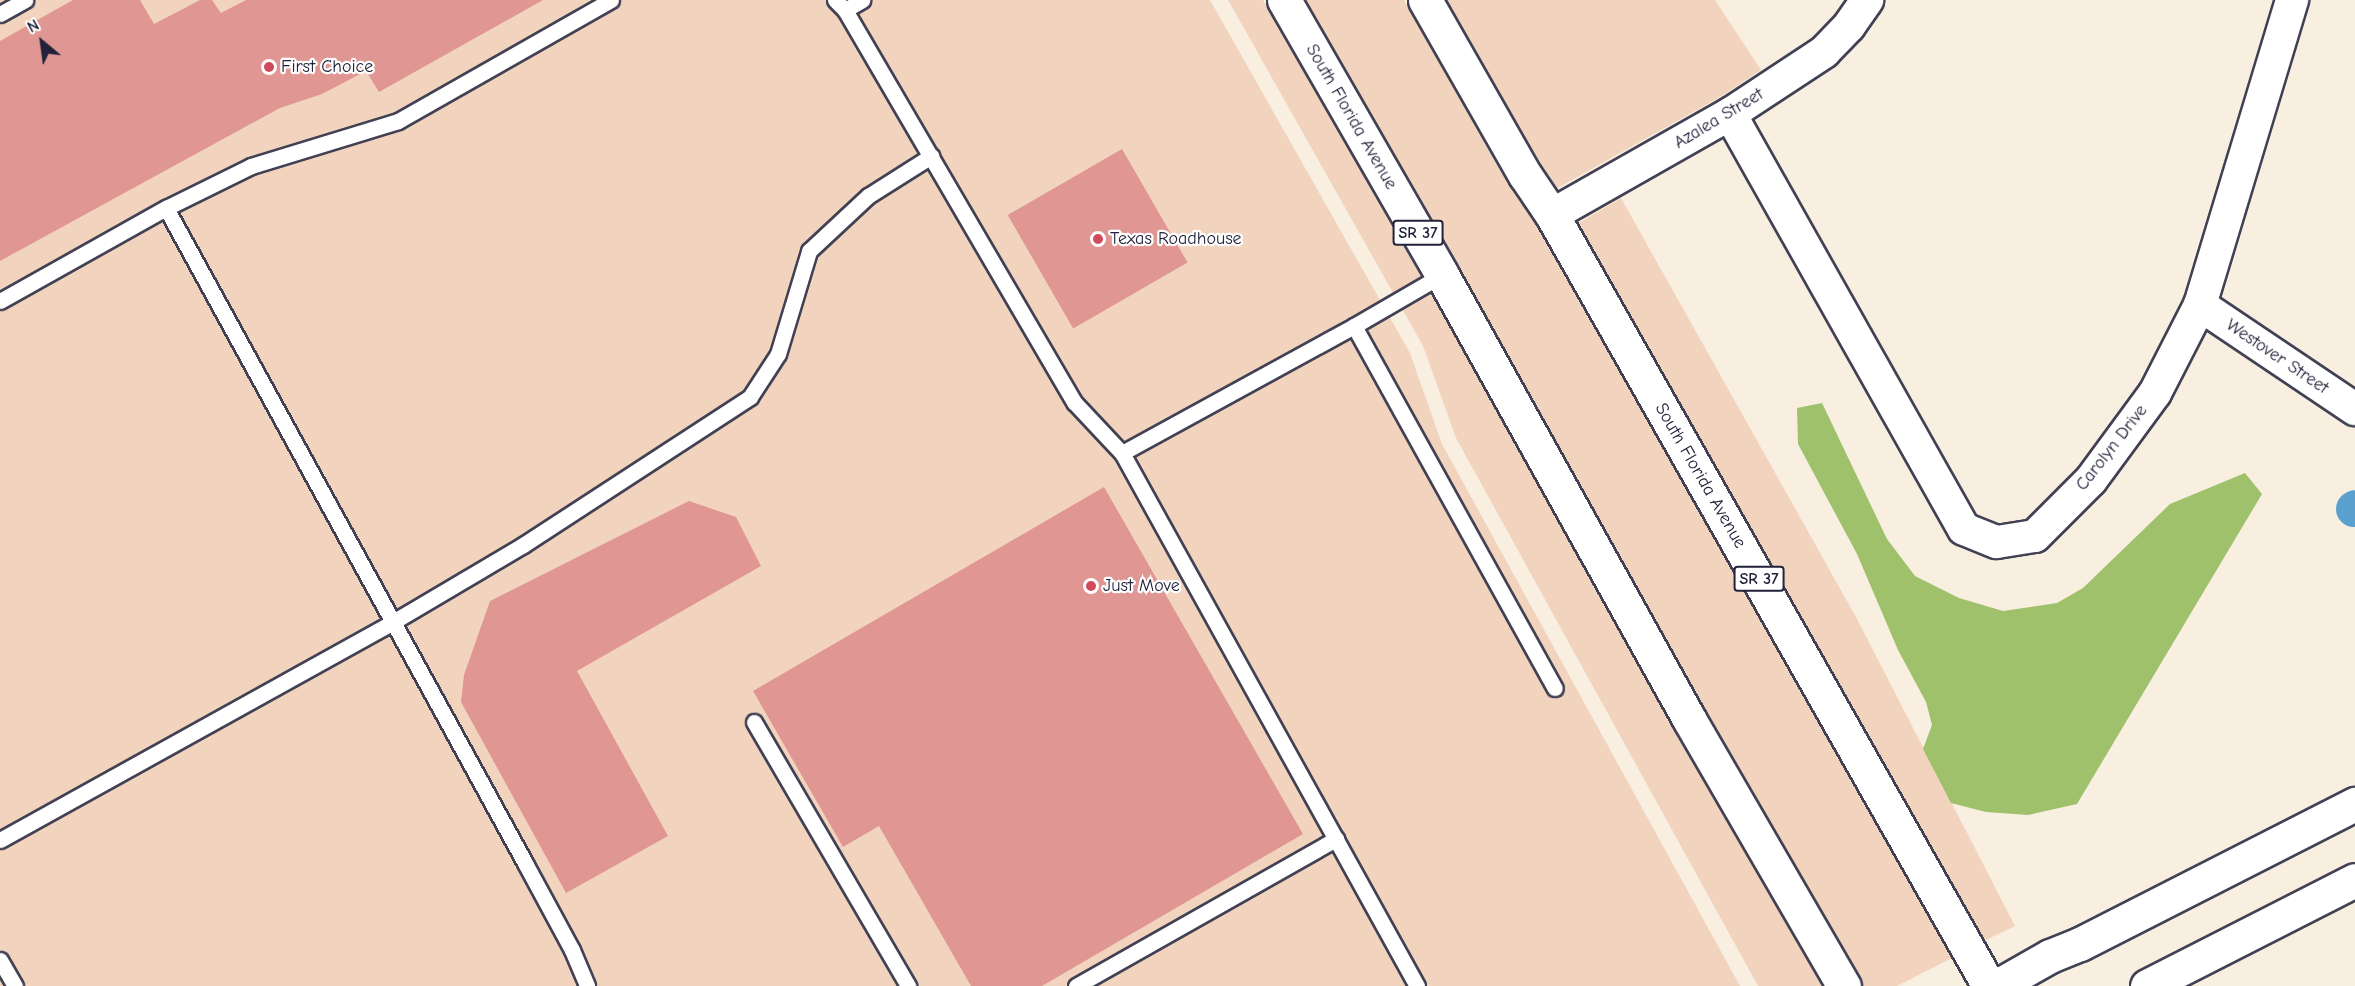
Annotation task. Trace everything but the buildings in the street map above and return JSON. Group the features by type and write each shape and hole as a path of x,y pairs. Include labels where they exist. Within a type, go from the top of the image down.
{"main road":[{"name":"South Florida Avenue","path":"1284,0 1442,275 1689,719 1844,986"},
{"name":"South Florida Avenue","path":"1425,0 1525,175 1552,214 1989,986"},
{"path":"1996,986 2050,956 2080,944 2355,804"},
{"path":"2147,986 2355,880"}],"street":[{"name":"Azalea Street","path":"1552,214 1730,114 1824,52 1849,26 1867,0"},
{"name":"Carolyn Drive","path":"1730,114 1964,529 1997,542 2035,536 2091,480 2155,393 2200,305 2292,0"},
{"name":"Westover Street","path":"2200,305 2355,409"}],"lane":[{"path":"0,14 25,0"},
{"path":"0,301 166,208 251,166 398,121 611,0"},
{"path":"862,0 840,5 1075,404 1122,453 1417,986"},
{"path":"0,840 393,622 523,545 750,397 778,354 809,251 868,196 931,156"},
{"path":"166,208 572,950 587,986"},
{"path":"1122,453 1442,275"},
{"path":"1354,326 1555,688"},
{"path":"754,722 908,986"},
{"path":"1076,986 1336,839"},
{"path":"0,960 15,986"}],"shaded area":[{"path":"0,0 1210,0 1410,353 1442,444 1740,986 0,986"},
{"path":"1228,0 1263,0 1823,986 1758,986 1456,438 1423,346"},
{"path":"1305,0 1404,0 1499,169 1536,225 1952,958 1897,986 1864,986 1705,710 1457,266"},
{"path":"1444,0 1715,0 1761,70 1720,97 1556,189"},
{"path":"1621,198 1856,617 2015,926 1984,941 1577,224"}],"green space":[{"path":"1822,403 1887,539 1915,576 1959,598 2003,611 2057,603 2083,588 2170,504 2245,473 2262,494 2077,804 2028,815 1986,812 1951,803 1923,749 1932,725 1926,702 1898,650 1857,554 1798,444 1797,408"}],"place":[{"name":"First Choice","path":"269,67"},
{"name":"Texas Roadhouse","path":"1098,239"},
{"name":"Just Move","path":"1091,586"}]}
